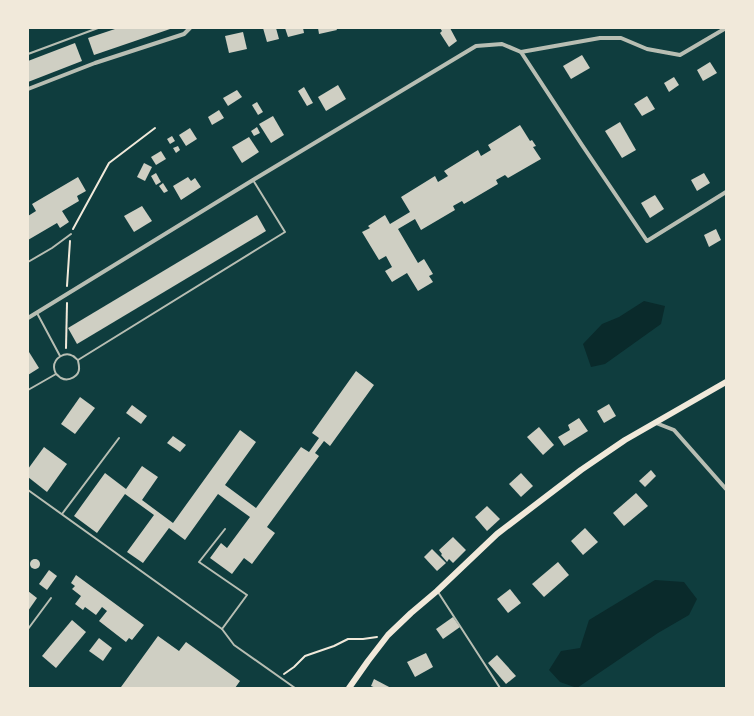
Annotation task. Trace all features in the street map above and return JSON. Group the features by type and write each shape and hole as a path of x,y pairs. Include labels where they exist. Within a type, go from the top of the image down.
{"main road":[{"path":"349,688 388,635 497,534 581,470 625,440 726,382"}],"street":[{"path":"28,89 95,63 184,34 190,28"},
{"path":"28,318 476,46 502,44 524,52 600,38 621,38 647,49 680,55 726,28"},
{"path":"524,52 586,151 647,242 726,192"},
{"path":"656,422 674,430 726,489"}],"lane":[{"path":"28,54 98,28"},
{"path":"78,360 284,232 253,180"},
{"path":"28,262 52,248 71,234"},
{"path":"36,313 60,356"},
{"path":"66,354 73,356 78,360 79,367 78,373 73,378 67,380 56,374 54,367 60,356 66,354"},
{"path":"28,390 56,374"},
{"path":"62,514 119,438"},
{"path":"28,490 222,629 234,645 296,688"},
{"path":"222,629 247,595 199,562 225,528"},
{"path":"437,591 500,688"},
{"path":"28,628 50,598"}],"path":[{"path":"66,354 67,295 71,234 109,163 155,128"},
{"path":"280,677 294,668 305,656 334,646 348,639 363,639 388,635"}],"water":[{"path":"644,301 665,306 661,324 605,364 591,367 583,344 602,324 619,317"},
{"path":"655,580 684,582 697,599 689,615 658,633 577,688 560,682 549,670 561,651 580,648 589,620"}],"building":[{"path":"118,28 173,28 94,55 88,38"},
{"path":"263,28 276,28 279,39 267,42"},
{"path":"285,28 303,28 304,33 288,37"},
{"path":"318,28 336,28 337,30 319,34"},
{"path":"440,28 450,28 457,41 449,47 440,33 442,31"},
{"path":"243,32 247,49 229,53 225,36"},
{"path":"75,43 82,61 28,82 28,61"},
{"path":"582,55 590,68 571,79 563,66"},
{"path":"710,62 717,73 703,81 697,70"},
{"path":"674,77 679,85 669,92 664,83"},
{"path":"338,85 346,99 326,111 318,97"},
{"path":"304,87 313,103 307,106 298,91"},
{"path":"237,90 242,97 228,106 223,98"},
{"path":"647,96 655,109 642,116 634,104"},
{"path":"257,102 263,112 258,115 252,105"},
{"path":"219,110 224,118 212,125 208,117"},
{"path":"273,116 284,135 271,143 259,124"},
{"path":"620,122 636,150 622,158 605,131"},
{"path":"520,125 530,141 532,140 536,146 533,147 541,159 508,178 505,175 496,180 498,184 464,204 462,201 453,206 455,210 421,230 415,219 398,229 418,263 424,259 433,274 429,276 433,282 418,291 407,273 392,282 385,271 392,267 386,256 379,260 362,232 370,228 368,226 385,215 390,224 410,212 401,197 435,176 438,182 448,176 444,171 478,150 481,156 491,150 488,145"},
{"path":"257,127 260,133 254,136 251,131"},
{"path":"190,128 197,139 186,146 179,135"},
{"path":"172,136 175,141 170,144 167,139"},
{"path":"249,137 259,152 242,163 232,147"},
{"path":"178,146 180,150 176,153 173,148"},
{"path":"161,151 166,159 156,165 151,157"},
{"path":"144,163 152,167 145,181 137,177"},
{"path":"156,173 161,182 156,185 151,176"},
{"path":"704,173 710,183 697,191 691,180"},
{"path":"78,177 86,191 77,196 79,201 62,211 69,222 60,228 57,223 28,240 28,216 36,211 32,204"},
{"path":"188,177 191,181 195,178 201,187 181,200 173,186"},
{"path":"163,183 168,191 164,193 159,186"},
{"path":"655,195 664,209 650,218 641,203"},
{"path":"142,206 152,221 134,232 124,216"},
{"path":"257,215 266,231 77,344 68,328"},
{"path":"716,229 721,240 709,247 704,235"},
{"path":"29,352 39,368 28,375 28,353"},
{"path":"356,371 374,385 330,446 324,441 315,453 319,456 267,527 275,533 252,564 244,558 232,574 210,558 221,543 227,548 250,517 218,494 185,540 169,528 143,563 127,552 154,515 125,494 97,533 74,516 105,473 126,489 142,466 158,477 142,500 173,523 240,430 256,442 225,485 256,508 301,447 309,452 319,438 312,433"},
{"path":"80,397 95,408 75,434 61,424"},
{"path":"609,404 616,416 604,423 597,411"},
{"path":"132,405 147,416 141,424 126,413"},
{"path":"579,418 588,431 564,446 558,437 570,430 568,425"},
{"path":"539,427 554,445 543,455 527,437"},
{"path":"173,436 186,445 180,452 167,443"},
{"path":"44,447 67,464 47,492 28,477 28,469"},
{"path":"651,470 656,476 645,487 639,481"},
{"path":"521,473 533,486 521,497 509,484"},
{"path":"636,493 648,506 624,526 613,513"},
{"path":"487,506 500,519 487,531 475,517"},
{"path":"585,528 598,542 583,555 571,541"},
{"path":"453,537 466,550 453,563 449,559 447,562 439,550"},
{"path":"432,549 446,563 437,571 424,557"},
{"path":"33,559 37,559 39,560 39,568 33,569 30,566 30,562"},
{"path":"558,562 569,575 544,597 532,584"},
{"path":"49,570 57,576 47,590 39,584"},
{"path":"76,575 144,625 132,640 129,638 126,642 99,621 107,611 102,607 96,615 85,607 83,610 75,604 81,596 72,589 75,586 71,583"},
{"path":"510,589 521,603 508,613 497,599"},
{"path":"28,591 37,598 28,611"},
{"path":"453,617 460,627 443,639 436,629"},
{"path":"72,620 86,632 56,668 42,656"},
{"path":"158,636 179,651 186,642 240,681 235,688 121,688"},
{"path":"99,638 112,648 103,661 89,651"},
{"path":"426,653 433,667 415,677 407,662"},
{"path":"497,655 516,676 506,684 488,663"},
{"path":"374,679 391,688 376,688 371,686"}]}
